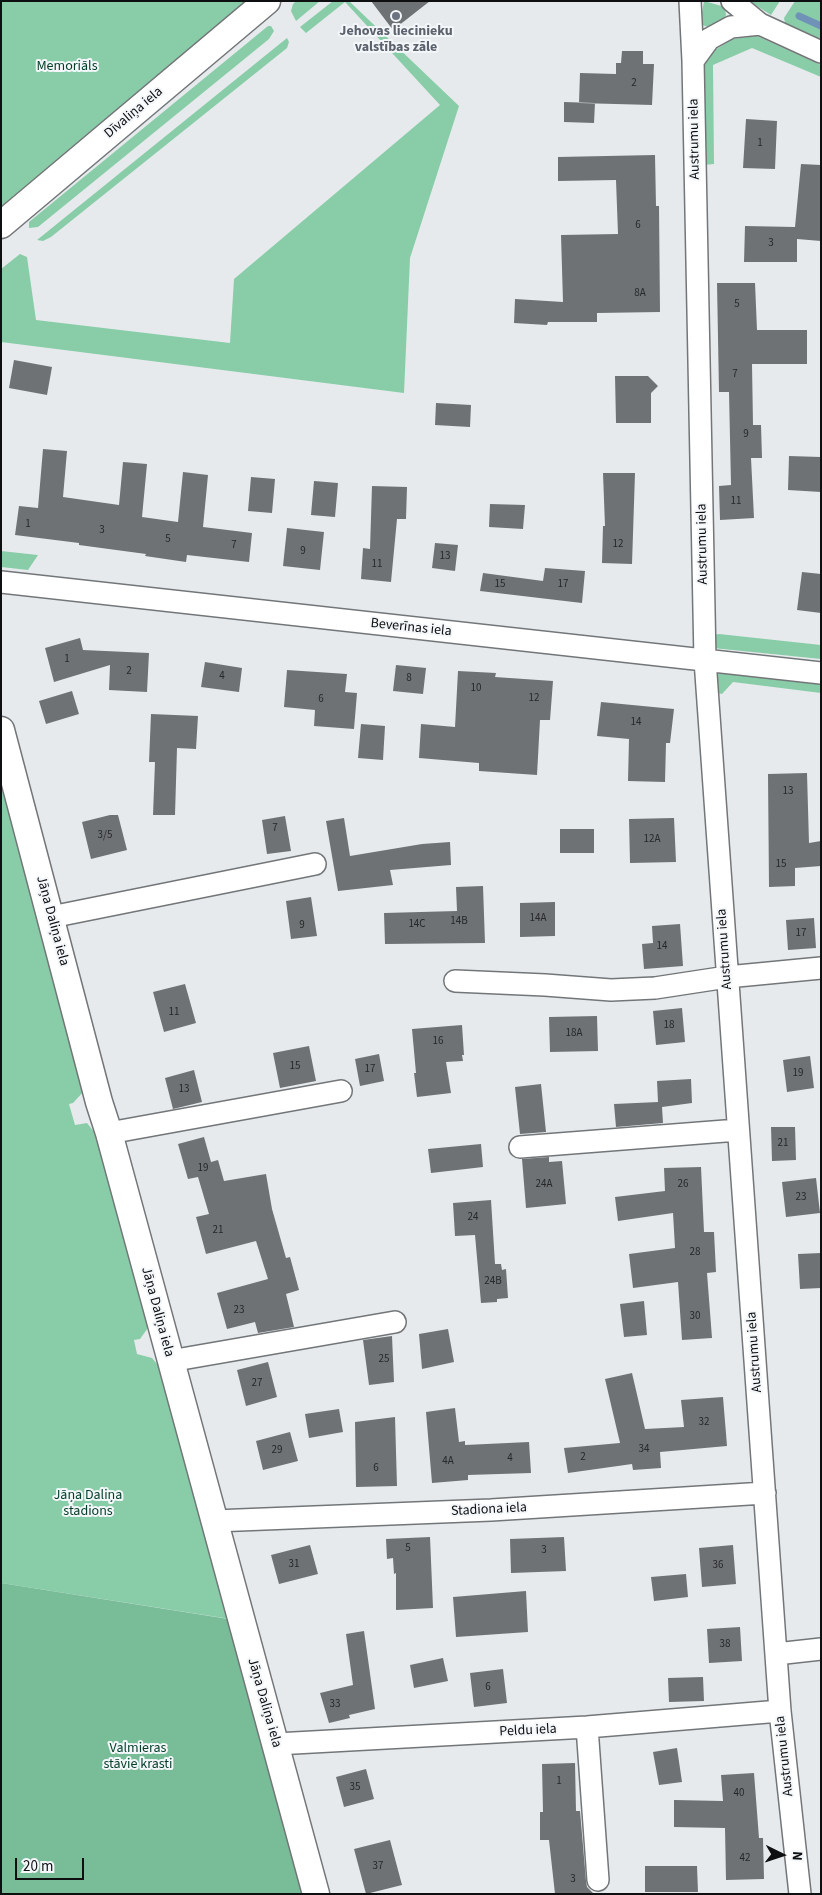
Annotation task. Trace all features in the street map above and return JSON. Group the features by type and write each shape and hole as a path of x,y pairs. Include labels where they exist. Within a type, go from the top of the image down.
{"street":[{"name":"Dīvaliņa iela","path":"1,225 267,1"},
{"name":"Austrumu iela","path":"690,1 693,61 705,660 780,1710 800,1894"},
{"path":"732,1 760,24 821,52"},
{"path":"693,61 709,40 730,27 760,24"},
{"name":"Beverīnas iela","path":"1,582 821,673"},
{"name":"Jāņa Daliņa iela","path":"1,730 99,1102 316,1894"},
{"path":"51,917 315,864"},
{"path":"455,981 611,990 655,988 727,977 821,968"},
{"path":"109,1133 342,1091"},
{"path":"520,1147 738,1130"},
{"path":"170,1361 396,1322"},
{"name":"Stadiona iela","path":"214,1521 491,1510 765,1493"},
{"path":"776,1654 821,1649"},
{"name":"Peldu iela","path":"276,1744 587,1727 780,1710"},
{"path":"587,1727 598,1880"}],"green space":[{"name":"Memoriāls","path":"1,1 248,1 1,209"},
{"path":"296,1 320,1 296,21 291,11"},
{"path":"333,1 349,1 459,106 410,258 404,393 1,342 1,269 20,254 27,257 36,320 230,343 234,279 440,105 345,2 306,33 300,27"},
{"path":"704,1 725,7 726,15 722,21 708,27 702,25"},
{"path":"749,1 780,1 771,15"},
{"path":"795,1 821,1 821,39 785,23 784,18"},
{"path":"268,26 271,26 274,31 269,39 38,227 29,228 29,222"},
{"path":"757,36 821,65 821,77 752,48 713,65 714,164 703,165 701,74 708,54 733,39"},
{"path":"287,38 289,42 287,48 51,237 43,241 37,240"},
{"path":"1,551 38,555 28,570 1,567"},
{"path":"719,634 821,645 821,659 713,648 713,635"},
{"path":"724,672 821,683 821,693 733,682 722,694 714,692 717,674"},
{"name":"Jāņa Daliņa stadions","path":"1,786 39,917 85,1090 73,1103 69,1104 75,1125 87,1123 95,1133 111,1181 150,1325 140,1339 134,1340 137,1354 152,1358 163,1371 230,1619 1,1583"},
{"name":"Valmieras stāvie krasti","path":"1,1583 241,1621 316,1894 1,1894"}],"building":[{"name":"Jehovas liecinieku valstības zāle","path":"371,1 430,1 393,30"},
{"path":"622,51 643,51 643,64 654,64 652,105 579,103 580,73 616,74 616,63 621,63"},
{"path":"564,102 595,103 594,123 564,122"},
{"path":"746,119 777,121 775,169 743,168"},
{"path":"655,155 656,206 659,206 660,312 597,313 597,322 548,322 547,325 514,323 515,299 563,302 561,235 618,234 616,180 558,181 558,157"},
{"path":"801,164 821,165 821,241 797,239 797,262 744,262 745,226 795,227"},
{"path":"717,283 755,283 757,330 807,330 807,364 752,364 753,425 761,425 762,458 751,458 754,518 720,520 719,486 731,485 729,392 719,392"},
{"path":"14,360 52,367 47,395 9,388"},
{"path":"615,376 648,376 658,386 651,393 651,423 616,423"},
{"path":"436,403 471,405 470,427 435,425"},
{"path":"43,449 67,451 63,497 119,505 123,462 147,464 142,517 178,522 183,472 208,475 203,527 252,533 249,562 187,555 186,562 145,556 146,554 79,545 79,543 15,535 19,506 38,508"},
{"path":"789,456 821,457 821,492 788,490"},
{"path":"603,473 635,473 632,564 602,563 603,526 605,526"},
{"path":"251,477 275,479 272,513 248,511"},
{"path":"314,481 338,483 335,517 311,515"},
{"path":"372,486 407,487 406,519 397,519 391,582 361,579 363,548 370,549"},
{"path":"490,504 525,505 523,529 489,527"},
{"path":"287,528 324,532 320,570 283,566"},
{"path":"435,543 458,545 455,571 432,568"},
{"path":"545,568 585,571 582,603 480,591 483,573 543,581"},
{"path":"802,572 821,574 821,613 797,610"},
{"path":"80,638 83,650 149,653 147,692 109,690 110,665 54,682 45,648"},
{"path":"205,662 242,668 239,692 201,687"},
{"path":"396,665 426,668 423,694 393,691"},
{"path":"287,670 347,674 345,692 357,693 354,729 314,726 315,710 284,707"},
{"path":"458,671 496,673 495,677 553,681 550,720 540,720 537,775 479,771 479,763 419,758 421,724 455,727"},
{"path":"72,691 79,714 46,724 39,701"},
{"path":"601,702 674,709 670,743 666,743 665,782 628,781 629,739 597,736"},
{"path":"151,714 198,716 196,749 177,748 175,815 153,815 155,762 149,762"},
{"path":"361,724 385,726 383,760 358,758"},
{"path":"807,773 809,843 821,841 821,866 795,868 795,886 769,887 768,774"},
{"path":"110,815 118,815 127,850 91,859 82,822"},
{"path":"285,816 291,851 267,854 262,820"},
{"path":"344,818 350,856 422,844 450,842 451,865 390,870 393,885 338,891 326,821"},
{"path":"674,818 676,862 630,863 629,819"},
{"path":"560,829 594,829 594,853 560,853"},
{"path":"483,886 485,943 385,944 384,913 457,911 456,887"},
{"path":"311,897 317,936 291,939 286,901"},
{"path":"555,902 555,936 520,937 520,903"},
{"path":"814,918 816,948 788,950 786,920"},
{"path":"680,924 683,966 644,969 642,944 653,943 652,926"},
{"path":"185,984 196,1023 164,1032 153,992"},
{"path":"682,1008 685,1042 656,1045 653,1011"},
{"path":"597,1016 598,1051 550,1052 549,1017"},
{"path":"462,1025 463,1061 446,1062 451,1093 417,1097 412,1029"},
{"path":"309,1046 316,1081 280,1088 273,1053"},
{"path":"379,1054 384,1081 360,1086 355,1059"},
{"path":"810,1056 814,1088 787,1092 783,1060"},
{"path":"194,1070 202,1102 173,1109 165,1078"},
{"path":"691,1079 692,1103 662,1107 663,1123 616,1127 614,1104 658,1102 657,1081"},
{"path":"541,1084 546,1132 520,1134 515,1087"},
{"path":"771,1127 795,1127 796,1160 772,1161"},
{"path":"204,1137 211,1162 218,1160 224,1181 266,1174 272,1209 286,1258 290,1257 299,1290 286,1294 294,1327 258,1333 255,1322 227,1329 217,1293 268,1279 256,1241 206,1254 196,1217 209,1214 198,1177 188,1179 178,1144"},
{"path":"481,1144 483,1167 431,1173 428,1149"},
{"path":"549,1157 549,1162 562,1161 566,1204 526,1208 522,1159"},
{"path":"701,1167 704,1232 714,1232 716,1272 707,1273 712,1338 682,1340 678,1282 633,1288 629,1254 675,1248 673,1213 618,1221 615,1197 665,1191 664,1168"},
{"path":"816,1178 820,1213 786,1217 782,1182"},
{"path":"491,1200 495,1264 501,1264 502,1270 506,1269 508,1298 497,1299 497,1302 481,1303 475,1235 455,1236 453,1203"},
{"path":"821,1253 821,1288 800,1289 798,1254"},
{"path":"644,1301 647,1335 624,1337 620,1304"},
{"path":"448,1329 454,1362 422,1369 419,1334"},
{"path":"392,1336 394,1382 369,1385 363,1340"},
{"path":"268,1362 277,1397 246,1406 237,1370"},
{"path":"632,1373 645,1429 684,1427 681,1400 723,1397 727,1446 660,1452 661,1468 633,1470 632,1464 568,1473 564,1448 620,1443 605,1379"},
{"path":"455,1408 459,1442 465,1441 465,1445 529,1442 531,1473 468,1475 468,1480 432,1483 426,1412"},
{"path":"339,1409 343,1432 309,1438 305,1414"},
{"path":"395,1417 397,1486 356,1487 355,1422"},
{"path":"290,1432 298,1461 263,1470 256,1441"},
{"path":"430,1537 433,1608 396,1610 396,1573 394,1574 393,1558 387,1559 386,1539"},
{"path":"564,1537 566,1571 511,1573 510,1539"},
{"path":"310,1545 318,1574 279,1584 271,1555"},
{"path":"733,1545 736,1584 702,1587 699,1548"},
{"path":"686,1574 688,1597 654,1601 651,1577"},
{"path":"526,1591 528,1632 456,1637 453,1597"},
{"path":"740,1627 742,1661 709,1663 707,1629"},
{"path":"364,1631 375,1709 349,1715 350,1718 329,1723 320,1693 353,1685 346,1634"},
{"path":"443,1658 448,1681 414,1688 410,1665"},
{"path":"503,1669 507,1703 474,1707 470,1673"},
{"path":"703,1677 704,1701 669,1702 668,1678"},
{"path":"677,1748 682,1782 659,1785 653,1752"},
{"path":"575,1763 576,1811 580,1811 586,1881 587,1887 594,1894 555,1894 549,1840 540,1840 540,1812 543,1812 542,1764"},
{"path":"366,1769 374,1799 344,1807 336,1777"},
{"path":"754,1773 759,1838 763,1838 764,1879 726,1880 725,1828 674,1827 674,1800 723,1801 721,1775"},
{"path":"390,1840 402,1885 366,1894 354,1849"},
{"path":"645,1866 697,1866 698,1892 645,1892"}],"waterway":[{"path":"799,16 821,26"}],"place":[{"name":"Jehovas liecinieku valstības zāle","path":"396,16"}]}
